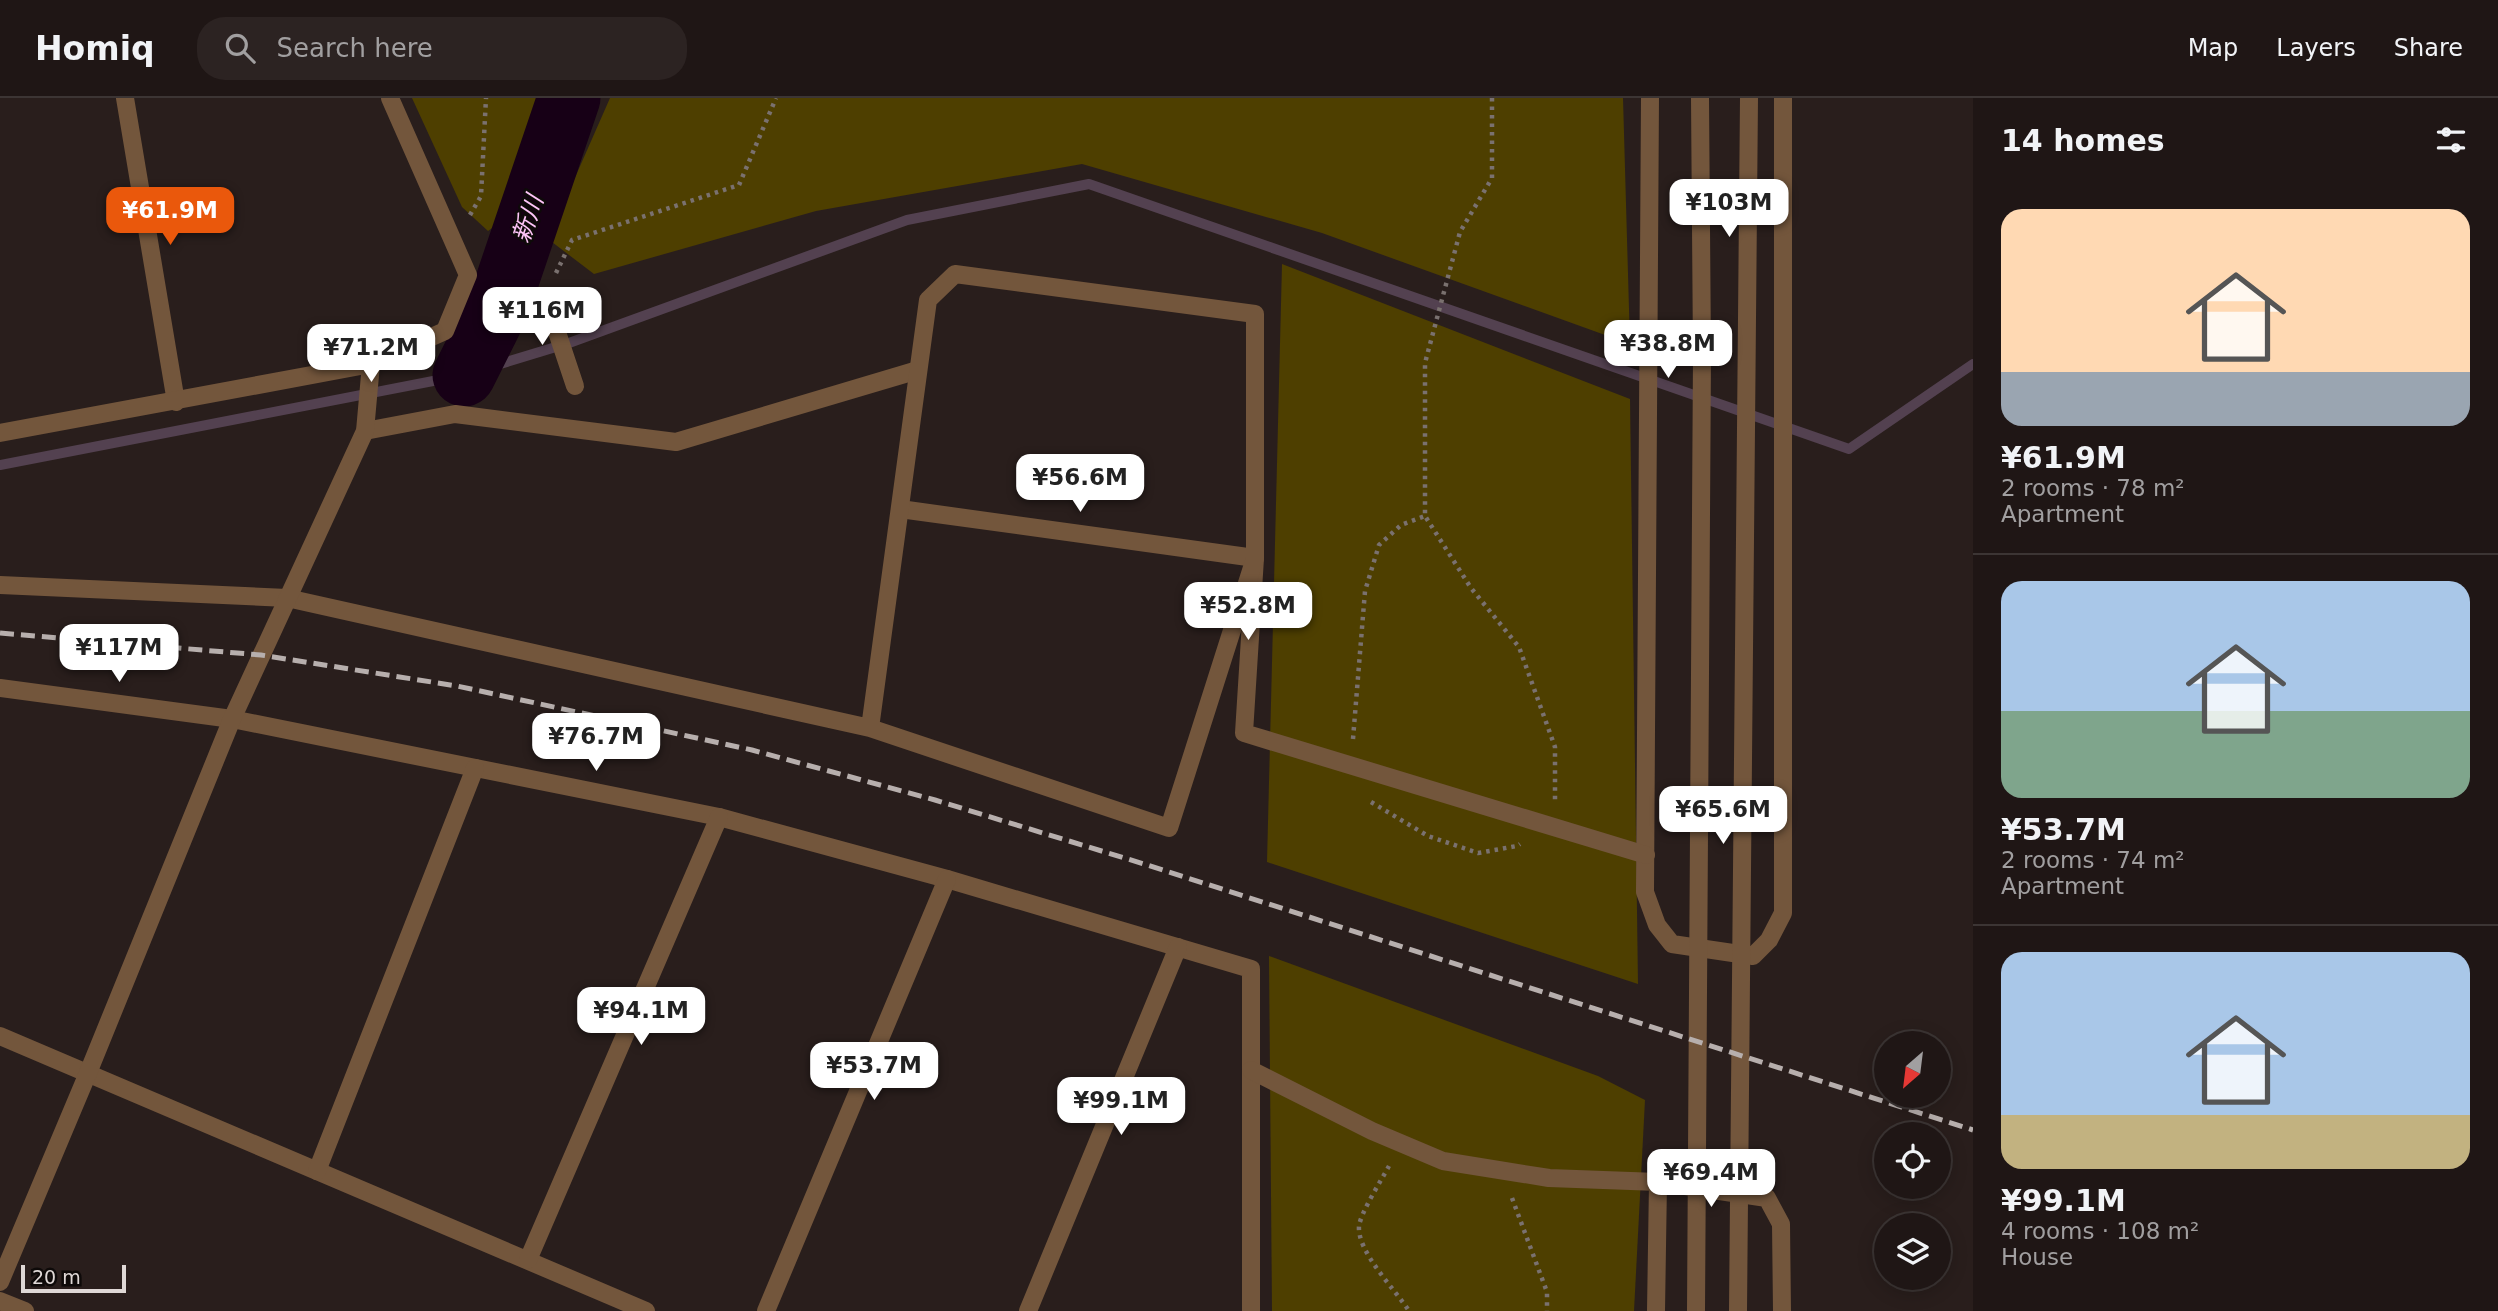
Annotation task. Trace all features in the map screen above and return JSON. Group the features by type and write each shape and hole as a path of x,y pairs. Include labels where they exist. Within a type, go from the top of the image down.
{"street":[{"path":"125,98 176,402"},
{"path":"0,433 371,371 445,331 468,275 390,98"},
{"path":"1650,98 1645,892 1657,925 1672,944 1753,956 1769,940 1783,913 1783,98"},
{"path":"1696,1311 1702,355 1700,98"},
{"path":"1738,1311 1749,98"},
{"path":"870,728 928,300 955,274 1255,314 1255,558 1244,733 1646,855"},
{"path":"545,296 575,386"},
{"path":"365,431 456,414 676,442 918,370"},
{"path":"0,1282 232,719 365,431 371,371"},
{"path":"900,509 1255,558"},
{"path":"0,585 287,598 870,728 1169,828 1255,558"},
{"path":"0,688 232,719 719,817 947,879 1251,969 1251,1311"},
{"path":"317,1171 475,768"},
{"path":"528,1260 719,817"},
{"path":"766,1311 947,879"},
{"path":"1028,1311 1178,947"},
{"path":"0,1036 646,1311"},
{"path":"1251,1070 1402,1144 1443,1161 1549,1178 1658,1182 1766,1198 1781,1224 1782,1311"},
{"path":"1656,1311 1658,1182"},
{"path":"0,1301 24,1311"}],"path":[{"path":"454,243 481,196 486,98"},
{"path":"545,296 572,240 739,185 776,98"},
{"path":"1425,516 1401,525 1379,545 1365,591 1351,765 1370,801 1428,836 1478,853 1517,846 1543,823 1555,801 1555,747 1518,647 1471,588 1425,516 1425,363 1460,232 1492,178 1492,98"},
{"path":"1402,1144 1373,1193 1359,1226 1367,1256 1409,1311"},
{"path":"1502,1171 1547,1292 1547,1311"}],"shaded area":[{"path":"412,98 551,98 509,216 488,231 462,207"},
{"path":"610,98 1623,98 1630,344 1322,233 1082,164 816,211 594,274 548,239"},
{"path":"1282,264 1630,399 1638,984 1267,862"},
{"path":"1269,956 1598,1076 1645,1100 1634,1311 1272,1311"}],"waterway":[{"name":"新川","path":"464,375 499,305 569,98"},
{"path":"0,465 464,375 569,343 907,220 1089,184 1849,449 1973,364"}],"railway":[{"path":"0,633 261,655 457,686 752,750 935,800 1144,864 1973,1130"}]}
